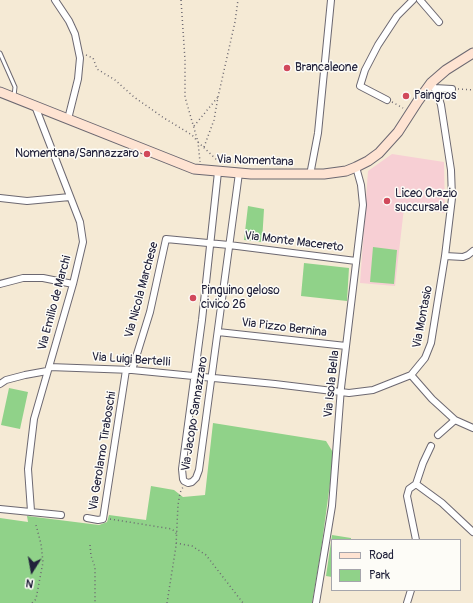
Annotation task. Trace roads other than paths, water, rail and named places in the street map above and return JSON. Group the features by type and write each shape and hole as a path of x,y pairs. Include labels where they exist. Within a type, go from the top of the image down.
{"main road":[{"name":"Via Nomentana","path":"0,92 173,161 200,170 235,173 310,175 338,172 356,167 374,157 398,132 418,101 446,70 473,53"}],"street":[{"path":"56,0 72,28 79,51 80,66 78,79 68,119"},
{"path":"310,175 318,133 331,0"},
{"path":"388,100 360,86 365,70 378,45 397,16 413,0"},
{"path":"420,0 439,22"},
{"path":"433,85 452,89"},
{"name":"Via Montasio","path":"212,378 357,393 373,390 411,375 423,361 430,349 445,256 452,198 451,170 441,105 433,85"},
{"name":"Via Emilio de Marchi","path":"31,511 28,475 34,419 73,284 83,242 80,222 35,106"},
{"name":"Via Isola Bella","path":"316,603 332,506 341,392 363,201 361,185 356,167"},
{"name":"Via Jacopo Sannazzaro","path":"218,172 195,376 182,469 183,479 190,483 194,481 198,473 212,378 229,245 235,173"},
{"path":"0,198 26,201 70,197"},
{"name":"Via Monte Macereto","path":"166,239 229,245 356,261"},
{"name":"Via Nicola Marchese","path":"129,370 150,312 166,239"},
{"path":"445,256 468,256 473,251"},
{"path":"0,284 23,278 43,278 73,284"},
{"name":"Via Pizzo Bernina","path":"218,332 346,346"},
{"name":"Via Luigi Bertelli","path":"0,384 6,380 48,369 129,370 212,378"},
{"name":"Via Gerolamo Tiraboschi","path":"87,518 98,520 103,519 129,370"},
{"path":"411,375 432,399 455,420 473,428"},
{"path":"438,435 455,420"},
{"path":"416,539 407,496 409,489 416,484 431,446"},
{"path":"416,484 442,503 473,532"},
{"path":"0,509 61,515"},
{"path":"407,603 411,591"}],"lane":[{"path":"0,53 15,87 14,98"}],"place":[{"name":"Brancaleone","path":"287,68"},
{"name":"Paingros","path":"406,96"},
{"name":"Nomentana/Sannazzaro","path":"147,154"},
{"name":"Liceo Orazio succursale","path":"387,201"},
{"name":"Pinguino geloso civico 26","path":"193,298"}]}
